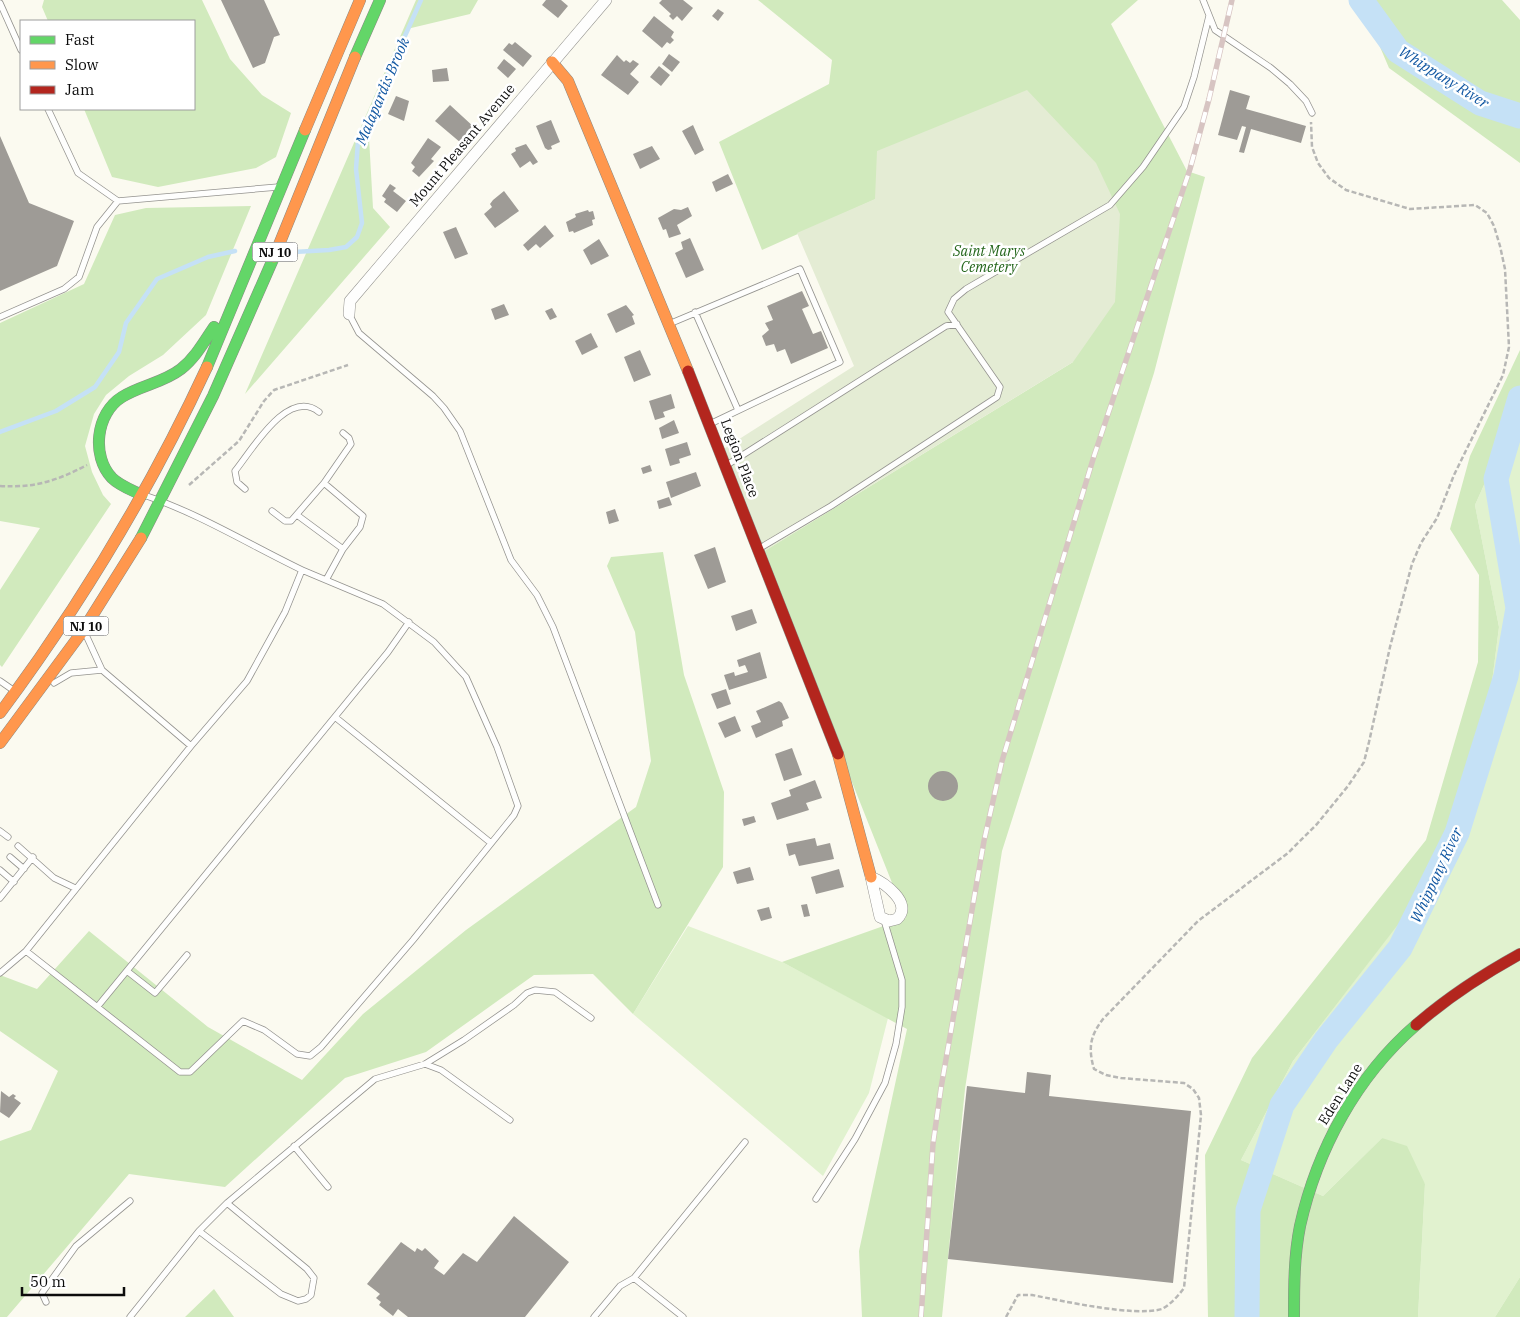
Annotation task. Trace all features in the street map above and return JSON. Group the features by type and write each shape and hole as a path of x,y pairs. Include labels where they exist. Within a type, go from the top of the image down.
{"main road":[{"name":"NJ 10","path":"0,713 60,632 142,495 194,394 240,289 360,0"},
{"name":"NJ 10","path":"0,743 86,626 132,553 198,431 226,370 366,29 380,0"},
{"name":"Legion Place","path":"552,62 568,81 710,424 759,549 839,758 871,877"},
{"path":"142,495 113,479 103,464 99,436 108,411 122,397 167,378 195,357 240,289"},
{"name":"Eden Lane","path":"1294,1317 1296,1253 1307,1198 1331,1137 1348,1104 1387,1051 1414,1025 1474,980 1520,954"}],"street":[{"name":"Mount Pleasant Avenue","path":"349,314 350,300 606,0"},
{"name":"Legion Place","path":"871,877 878,912 884,920"},
{"path":"871,877 884,883 900,902 900,916 897,919 884,920"}],"lane":[{"path":"1202,0 1215,30 1271,68 1290,84 1306,100 1312,113"},
{"path":"0,3 20,48"},
{"path":"759,549 831,506 997,397 1000,387 948,312 954,299 966,289 1110,205 1143,167 1184,106 1194,77 1209,16"},
{"path":"48,110 78,173 118,201 258,190 282,186"},
{"path":"0,317 64,289 79,276 97,227 118,201"},
{"path":"669,324 800,269 840,362 710,424"},
{"path":"695,312 738,410"},
{"path":"349,314 359,333 433,396 460,431 511,560 536,595 553,627 658,905"},
{"path":"726,465 946,326 956,324"},
{"path":"245,489 237,482 235,471 279,416 293,407 312,407 319,412"},
{"path":"272,511 285,521 291,521 298,515 348,450 351,444 350,438 343,432"},
{"path":"324,483 363,516 360,527 343,549 326,580"},
{"path":"26,951 180,1072 190,1072 243,1021 264,1030 297,1054 310,1056 321,1047 413,940 514,815 518,806 497,747 466,677 434,642 410,622 383,604 302,570 231,536 206,520 142,495"},
{"path":"298,515 343,549"},
{"path":"0,973 26,951 191,746 247,681 285,612 302,570"},
{"path":"98,1006 388,652 410,622"},
{"path":"86,626 86,636 102,670 191,746"},
{"path":"40,691 71,673 102,670"},
{"path":"0,681 16,692"},
{"path":"334,717 491,843"},
{"path":"0,831 8,837"},
{"path":"18,846 54,878 75,888"},
{"path":"10,857 24,869"},
{"path":"0,898 33,858"},
{"path":"0,870 14,882"},
{"path":"816,1199 854,1139 885,1083 896,1044 902,1007 902,980 884,920"},
{"path":"127,971 155,993 187,956"},
{"path":"130,1317 199,1231 227,1203 375,1079 426,1064 514,1005 527,993 535,990 554,992 591,1018"},
{"path":"426,1064 441,1070 510,1120"},
{"path":"594,1317 620,1286 634,1278 744,1142"},
{"path":"294,1146 328,1186"},
{"path":"46,1302 42,1293 76,1246 130,1201"},
{"path":"199,1231 280,1294 298,1301 306,1300 311,1295 314,1278 307,1269 227,1203"},
{"path":"634,1278 683,1317"}],"path":[{"path":"1006,1317 1012,1301 1018,1295 1032,1295 1121,1313 1139,1314 1162,1309 1184,1288 1199,1142 1201,1115 1199,1098 1193,1089 1184,1083 1106,1075 1094,1069 1089,1044 1094,1030 1103,1019 1198,922 1288,853 1317,824 1364,762 1412,564 1421,543 1437,518 1454,475 1504,375 1509,347 1504,268 1494,226 1487,214 1475,205 1410,209 1346,190 1328,178 1318,163 1310,131 1312,113"},
{"path":"186,487 239,441 264,401 274,390 348,365"},
{"path":"0,486 31,487 58,480 91,463"}],"green space":[{"path":"44,0 202,0 230,59 262,95 291,113 276,157 256,168 158,187 112,177 84,110 195,110 195,20 48,20 42,7"},
{"path":"416,0 478,0 470,14 407,29 368,120 373,208 390,227 245,394"},
{"path":"758,0 1138,0 1111,24 1187,171 1205,177 1154,373 1002,851 965,1089 942,1317 862,1317 859,1251 907,1029 782,962 906,918 761,553 1073,362 876,199 762,250 719,142 829,84 832,60"},
{"path":"1360,0 1502,0 1520,20 1520,163 1389,68"},
{"name":"Saint Marys Cemetery","path":"1027,90 1096,163 1120,214 1115,302 1073,362 761,553 722,450 854,366 797,233 875,199 877,151"},
{"path":"251,206 206,315 163,355 129,376 106,395 94,414 85,446 92,472 103,495 111,504 2,667 0,665 0,590 40,528 0,521 0,323 84,284 115,215 146,208"},
{"path":"1520,350 1520,436 1505,438 1475,505 1499,627 1487,721 1420,896 1293,1061 1241,1160 1323,1196 1382,1138 1407,1146 1425,1184 1418,1317 1208,1317 1205,1155 1252,1058 1426,840 1478,662 1479,575 1450,529 1470,456"},
{"path":"1520,436 1520,1277 1495,1317 1418,1317 1425,1184 1382,1138 1323,1196 1241,1160 1293,1061 1420,895 1487,721 1499,627 1475,505 1505,438"},
{"path":"663,552 684,675 724,792 723,867 633,1014 593,974 534,975 426,1052 345,1078 225,1187 129,1174 7,1317 0,1317 0,1141 31,1130 58,1071 0,1031 0,975 37,989 89,931 208,1027 302,1080 363,1014 466,930 636,807 651,761 635,632 607,566 611,557"},
{"path":"688,926 782,962 888,1018 869,1093 823,1176 633,1014"},
{"path":"1520,1277 1520,1317 1495,1317"},
{"path":"214,1289 234,1317 185,1317"}],"building":[{"path":"221,0 264,0 280,35 274,37 265,63 253,68"},
{"path":"546,0 561,0 568,6 558,18 542,5"},
{"path":"662,0 683,0 693,8 682,21 677,16 673,20 669,16 671,14 659,3"},
{"path":"718,9 724,13 718,21 712,16"},
{"path":"654,16 674,32 671,37 674,40 670,44 667,42 662,48 642,31"},
{"path":"515,42 532,56 523,67 503,50 509,43 512,45"},
{"path":"669,54 680,62 672,72 662,64"},
{"path":"617,55 624,62 626,60 630,63 633,60 639,64 630,74 639,82 628,95 601,75"},
{"path":"504,59 516,69 508,78 497,68"},
{"path":"659,66 670,75 661,86 650,77"},
{"path":"447,68 449,81 433,82 432,70"},
{"path":"1230,90 1250,96 1246,109 1306,126 1301,143 1251,129 1244,153 1239,152 1246,127 1242,126 1237,140 1218,135"},
{"path":"396,96 409,101 404,121 388,114"},
{"path":"450,105 475,128 461,143 435,121"},
{"path":"551,120 560,142 551,146 552,149 548,150 545,148 536,126"},
{"path":"693,125 704,150 695,155 682,131"},
{"path":"0,136 29,203 74,221 57,266 0,291"},
{"path":"428,138 441,147 431,159 434,161 419,177 412,171 415,167 411,163"},
{"path":"526,144 538,162 533,165 530,161 520,168 511,154 516,151 515,148"},
{"path":"652,146 660,159 640,169 633,154"},
{"path":"728,174 733,184 716,192 712,182"},
{"path":"390,184 396,188 393,191 406,201 397,212 384,202 386,199 382,196"},
{"path":"504,191 519,211 495,228 484,214 492,207 490,204 493,200"},
{"path":"688,207 692,216 677,225 681,234 669,238 666,229 663,230 658,218 674,209 681,210"},
{"path":"588,210 589,212 593,211 595,219 592,220 593,225 574,233 573,231 569,232 566,222 576,217 575,214"},
{"path":"545,225 554,236 540,248 536,244 528,251 523,245"},
{"path":"456,227 468,254 455,259 443,232"},
{"path":"690,238 704,270 686,278 675,253 683,249 681,242"},
{"path":"599,239 609,256 591,265 583,250"},
{"path":"802,291 809,306 802,309 813,334 821,331 828,348 791,364 785,349 777,352 774,344 766,346 762,336 769,330 765,323 773,320 767,306"},
{"path":"504,304 509,315 495,320 491,309"},
{"path":"626,305 634,315 632,316 635,324 616,333 607,314"},
{"path":"552,308 557,317 550,320 545,311"},
{"path":"591,333 598,347 582,355 575,341"},
{"path":"640,350 651,375 634,382 624,357"},
{"path":"671,394 675,408 663,412 665,417 655,420 649,401"},
{"path":"674,420 679,433 662,439 659,428"},
{"path":"687,442 691,455 679,459 680,463 670,466 665,449"},
{"path":"650,465 652,471 643,474 641,468"},
{"path":"696,472 701,486 671,498 666,482"},
{"path":"669,497 672,505 659,509 657,501"},
{"path":"615,509 619,521 609,524 606,512"},
{"path":"715,547 726,582 708,589 694,555"},
{"path":"752,609 757,623 736,631 731,616"},
{"path":"760,652 767,678 729,690 724,675 734,672 735,676 748,672 745,665 739,667 737,660"},
{"path":"726,689 731,704 717,709 711,694"},
{"path":"779,701 782,703 789,718 782,721 783,726 756,738 751,726 761,722 756,711"},
{"path":"735,716 741,731 725,738 718,723"},
{"path":"792,748 802,775 784,781 775,754"},
{"path":"943,771 954,775 958,786 954,797 943,801 932,797 928,786 932,775"},
{"path":"815,780 822,798 806,803 809,810 777,820 771,803 791,796 789,790"},
{"path":"754,816 756,822 744,826 742,819"},
{"path":"815,838 817,846 830,843 834,859 799,866 795,854 789,856 786,844"},
{"path":"750,867 754,880 737,884 733,872"},
{"path":"839,869 844,887 816,894 811,877"},
{"path":"807,904 810,916 804,917 801,905"},
{"path":"769,907 772,918 761,921 757,910"},
{"path":"1027,1072 1051,1075 1049,1096 1191,1111 1173,1283 948,1259 967,1086 1025,1093"},
{"path":"1,1091 9,1097 13,1094 16,1096 14,1098 21,1103 9,1118 0,1112"},
{"path":"514,1216 569,1262 525,1317 408,1317 398,1309 393,1316 379,1305 381,1302 376,1298 380,1294 367,1284 401,1242 415,1252 417,1248 422,1251 425,1248 439,1261 434,1268 444,1275 463,1253 477,1262"}],"waterway":[{"name":"Malapardis Brook","path":"294,252 346,247 357,237 362,223 356,169 358,141 421,0"},
{"name":"Whippany River","path":"1361,0 1398,51 1480,103 1520,116"},
{"name":"Malapardis Brook","path":"0,432 56,411 95,387 119,352 126,323 157,279 208,257 235,251"},
{"name":"Whippany River","path":"1247,1317 1248,1210 1282,1105 1326,1040 1400,948 1457,833 1506,676 1518,608 1496,479 1520,398"}],"railway":[{"path":"921,1317 933,1144 941,1088 984,841 1002,761 1094,456 1190,169 1209,99 1232,0"}],"traffic: fast":[{"path":"355,57 380,0"},
{"path":"207,367 305,130"},
{"path":"141,538 213,396 274,257"},
{"path":"142,495 126,488 112,478 105,469 99,447 99,435 102,424 113,404 122,397 167,378 186,365 214,327"},
{"path":"1294,1317 1295,1272 1300,1226 1307,1198 1328,1143 1357,1091 1394,1045 1416,1025"}],"traffic: slow":[{"path":"305,130 360,0"},
{"path":"274,257 355,57"},
{"path":"552,62 568,81 688,371"},
{"path":"0,713 86,588 138,502 207,367"},
{"path":"0,743 82,632 141,538"},
{"path":"838,754 871,877"}],"traffic: jam":[{"path":"688,371 838,754"},
{"path":"1416,1025 1466,987 1520,954"}]}
